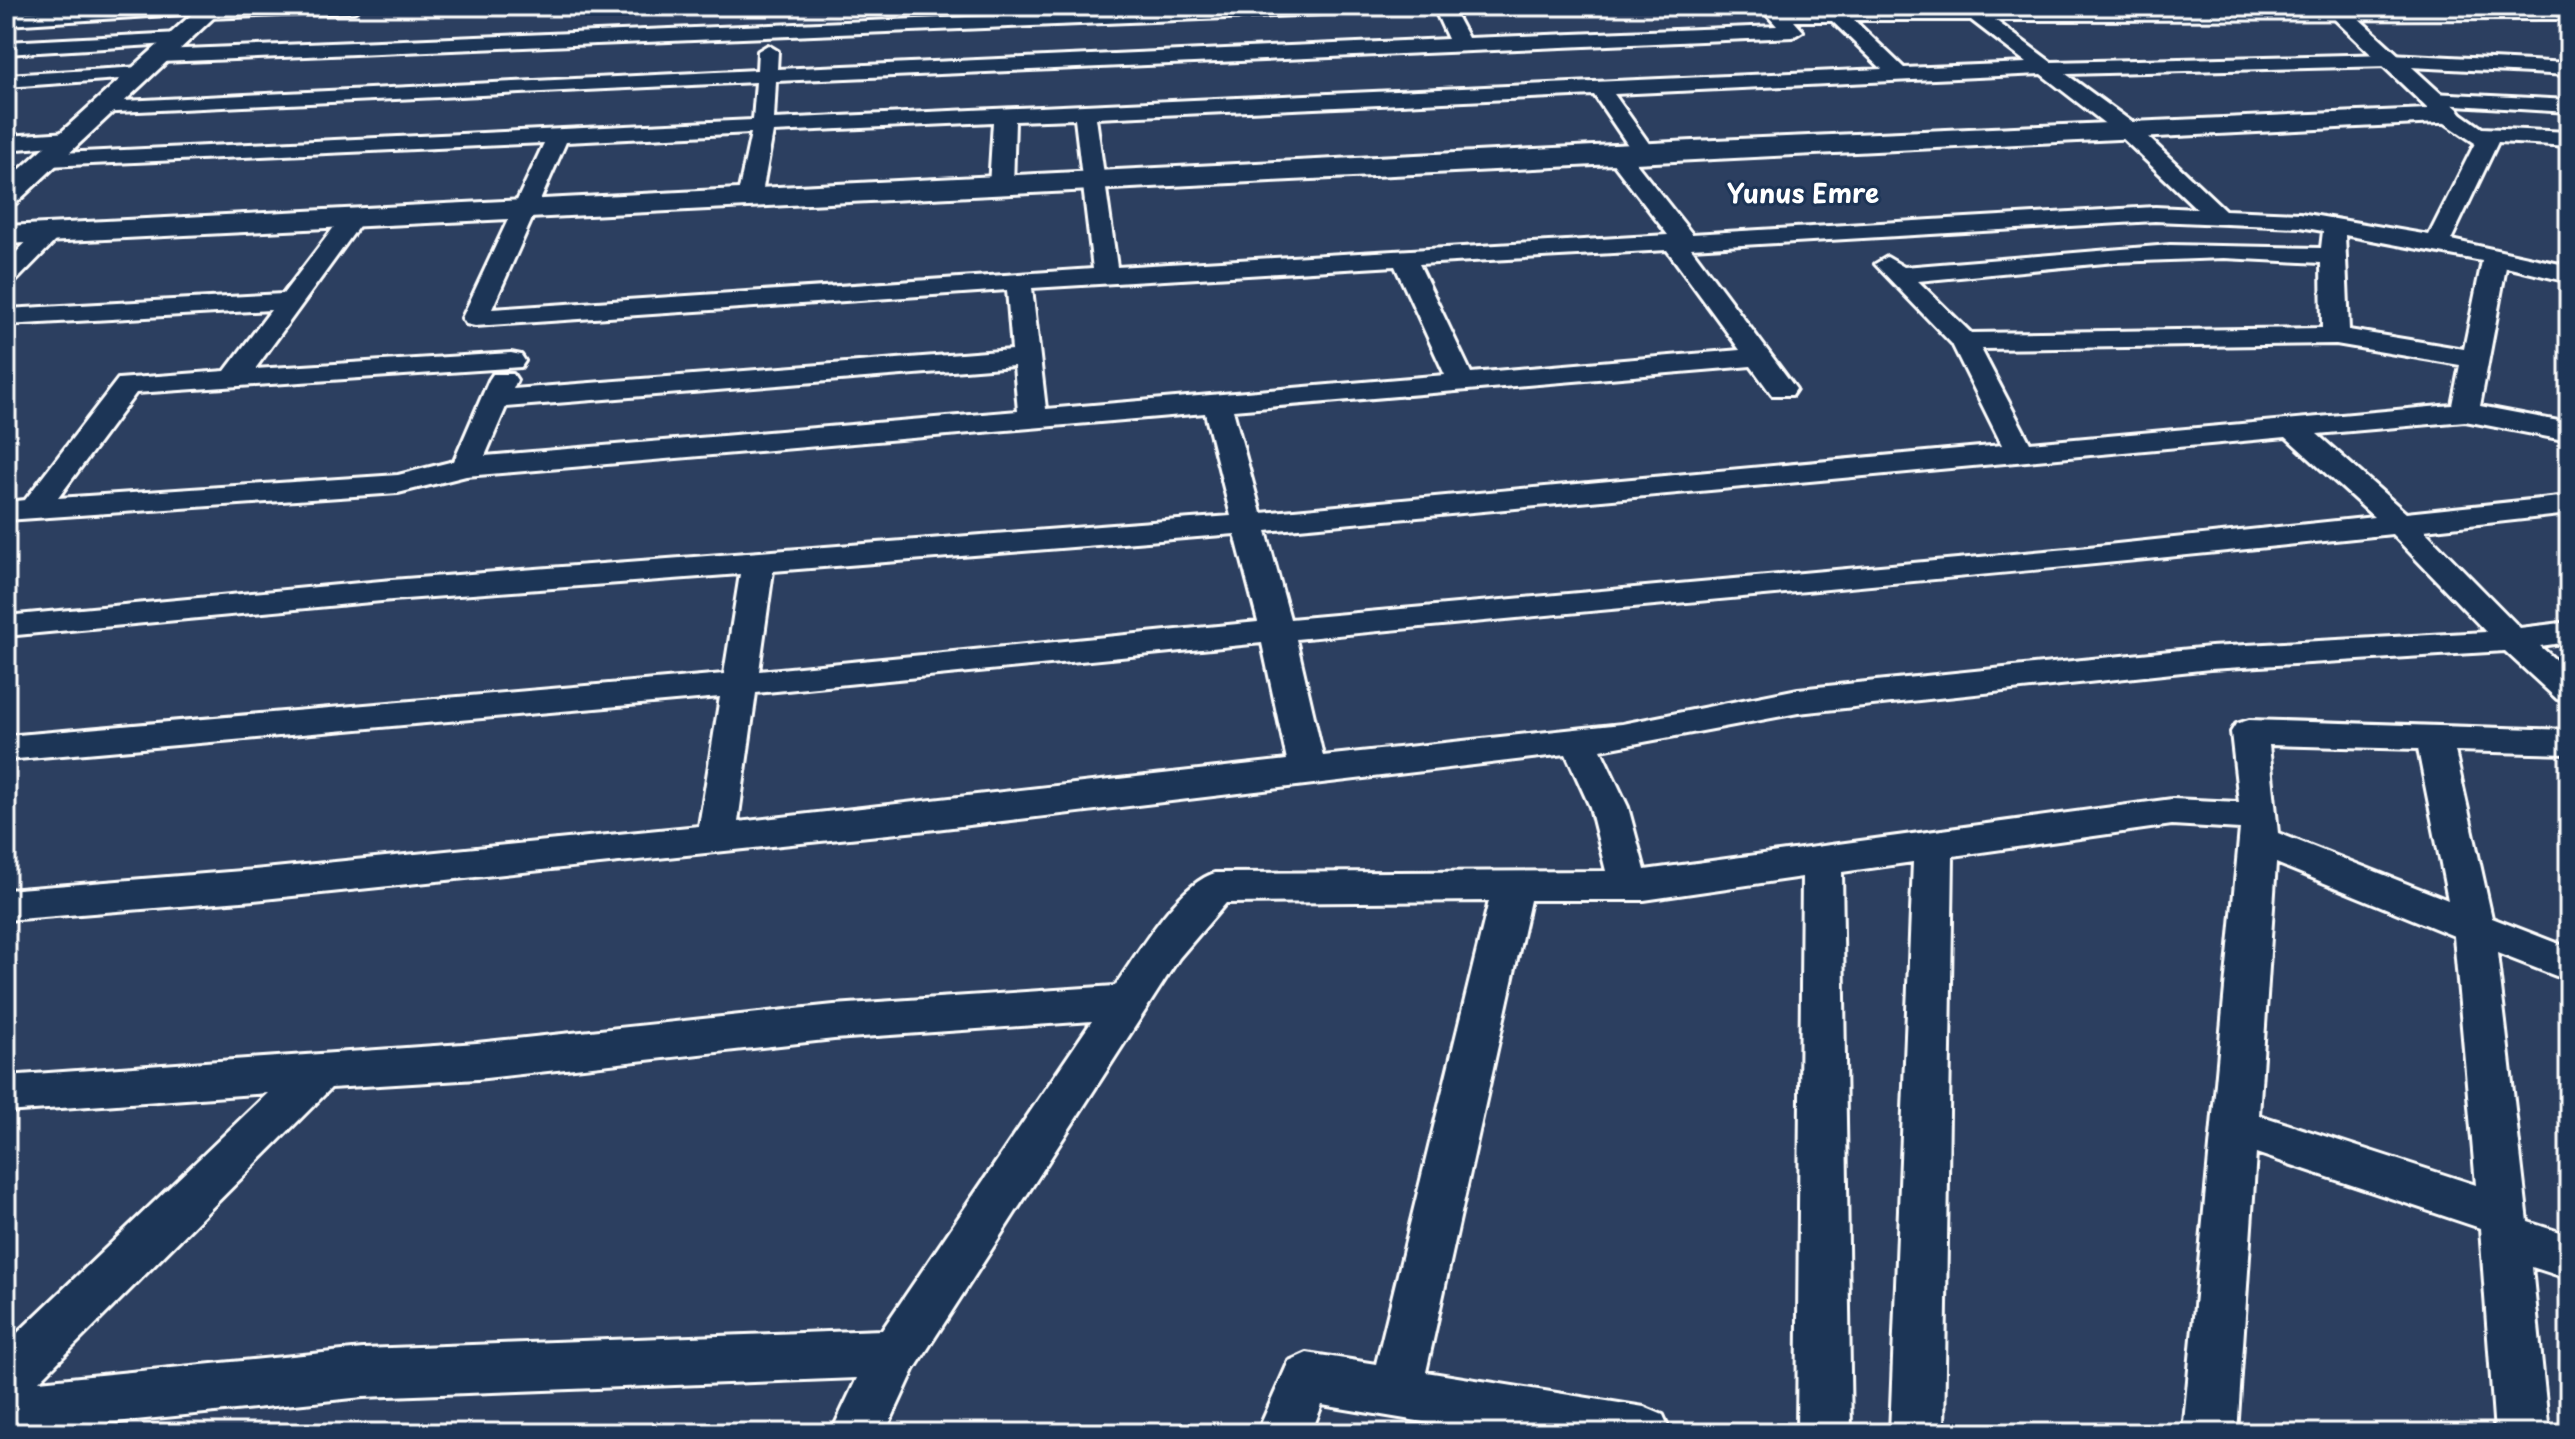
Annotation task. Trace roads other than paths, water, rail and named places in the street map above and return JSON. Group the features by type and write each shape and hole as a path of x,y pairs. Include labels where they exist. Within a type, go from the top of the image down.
{"main road":[{"path":"7,195 212,8"},
{"path":"2342,15 2441,108"},
{"path":"6,235 2125,128 2441,108"}],"street":[{"path":"6,19 212,8 354,6"},
{"path":"749,199 763,128 764,76 776,6"},
{"path":"6,79 160,56 1370,6"},
{"path":"1442,6 1461,45"},
{"path":"1968,9 2125,128 2218,216"},
{"path":"1772,10 2183,9 2342,15 2569,13"},
{"path":"104,108 1241,53 1793,31 1772,10"},
{"path":"1846,11 1898,74"},
{"path":"2342,15 2508,33"},
{"path":"6,79 68,16"},
{"path":"6,48 38,47 160,56"},
{"path":"1241,53 1254,105"},
{"path":"48,159 2044,68 2390,60 2569,69"},
{"path":"1600,88 1644,152"},
{"path":"2441,108 2569,106"},
{"path":"2437,244 2487,141 2441,108"},
{"path":"1085,114 1106,276"},
{"path":"1001,186 1004,117"},
{"path":"2476,134 2569,139"},
{"path":"558,136 475,318 1106,276 2155,214 2300,220 2437,244 2569,274"},
{"path":"6,143 69,139"},
{"path":"1616,153 1782,389"},
{"path":"234,378 352,219"},
{"path":"2332,225 2336,336"},
{"path":"1854,232 1964,341 2020,452"},
{"path":"6,277 49,233"},
{"path":"1898,275 2177,252 2262,249 2333,256"},
{"path":"2465,412 2495,257"},
{"path":"1404,258 1462,383"},
{"path":"1019,282 1033,420"},
{"path":"6,317 291,301"},
{"path":"466,467 533,315"},
{"path":"1964,341 2336,336 2475,359"},
{"path":"495,399 1026,357"},
{"path":"20,510 398,484 466,467 1758,357"},
{"path":"20,510 128,385 511,361"},
{"path":"1217,404 1277,632 1308,770"},
{"path":"6,626 392,590 1247,523 2465,412 2569,432"},
{"path":"2293,428 2400,524 2512,639 2569,691"},
{"path":"6,748 741,685 1618,597 2079,558 2569,505"},
{"path":"717,837 758,563"},
{"path":"6,905 254,885 927,817 1308,770 1622,736 1814,699 2210,658 2512,639 2569,632"},
{"path":"2210,1433 2259,829 2249,732 2569,742"},
{"path":"2434,737 2474,927 2522,1433"},
{"path":"1578,741 1609,807 1629,885"},
{"path":"858,1433 896,1353 1126,1002 1164,947 1215,888 1629,885 2172,812 2259,829 2474,927 2569,965"},
{"path":"1917,1433 1927,988 1934,843"},
{"path":"1822,859 1824,1433"},
{"path":"1395,1393 1513,886"},
{"path":"6,1094 477,1061 834,1022 1126,1002"},
{"path":"6,1379 320,1071"},
{"path":"2233,1126 2504,1226 2569,1257"},
{"path":"6,1410 363,1373 896,1353"},
{"path":"1284,1433 1307,1378 1644,1433"}],"district":[{"name":"Yunus Emre","path":"1803,194"}]}
